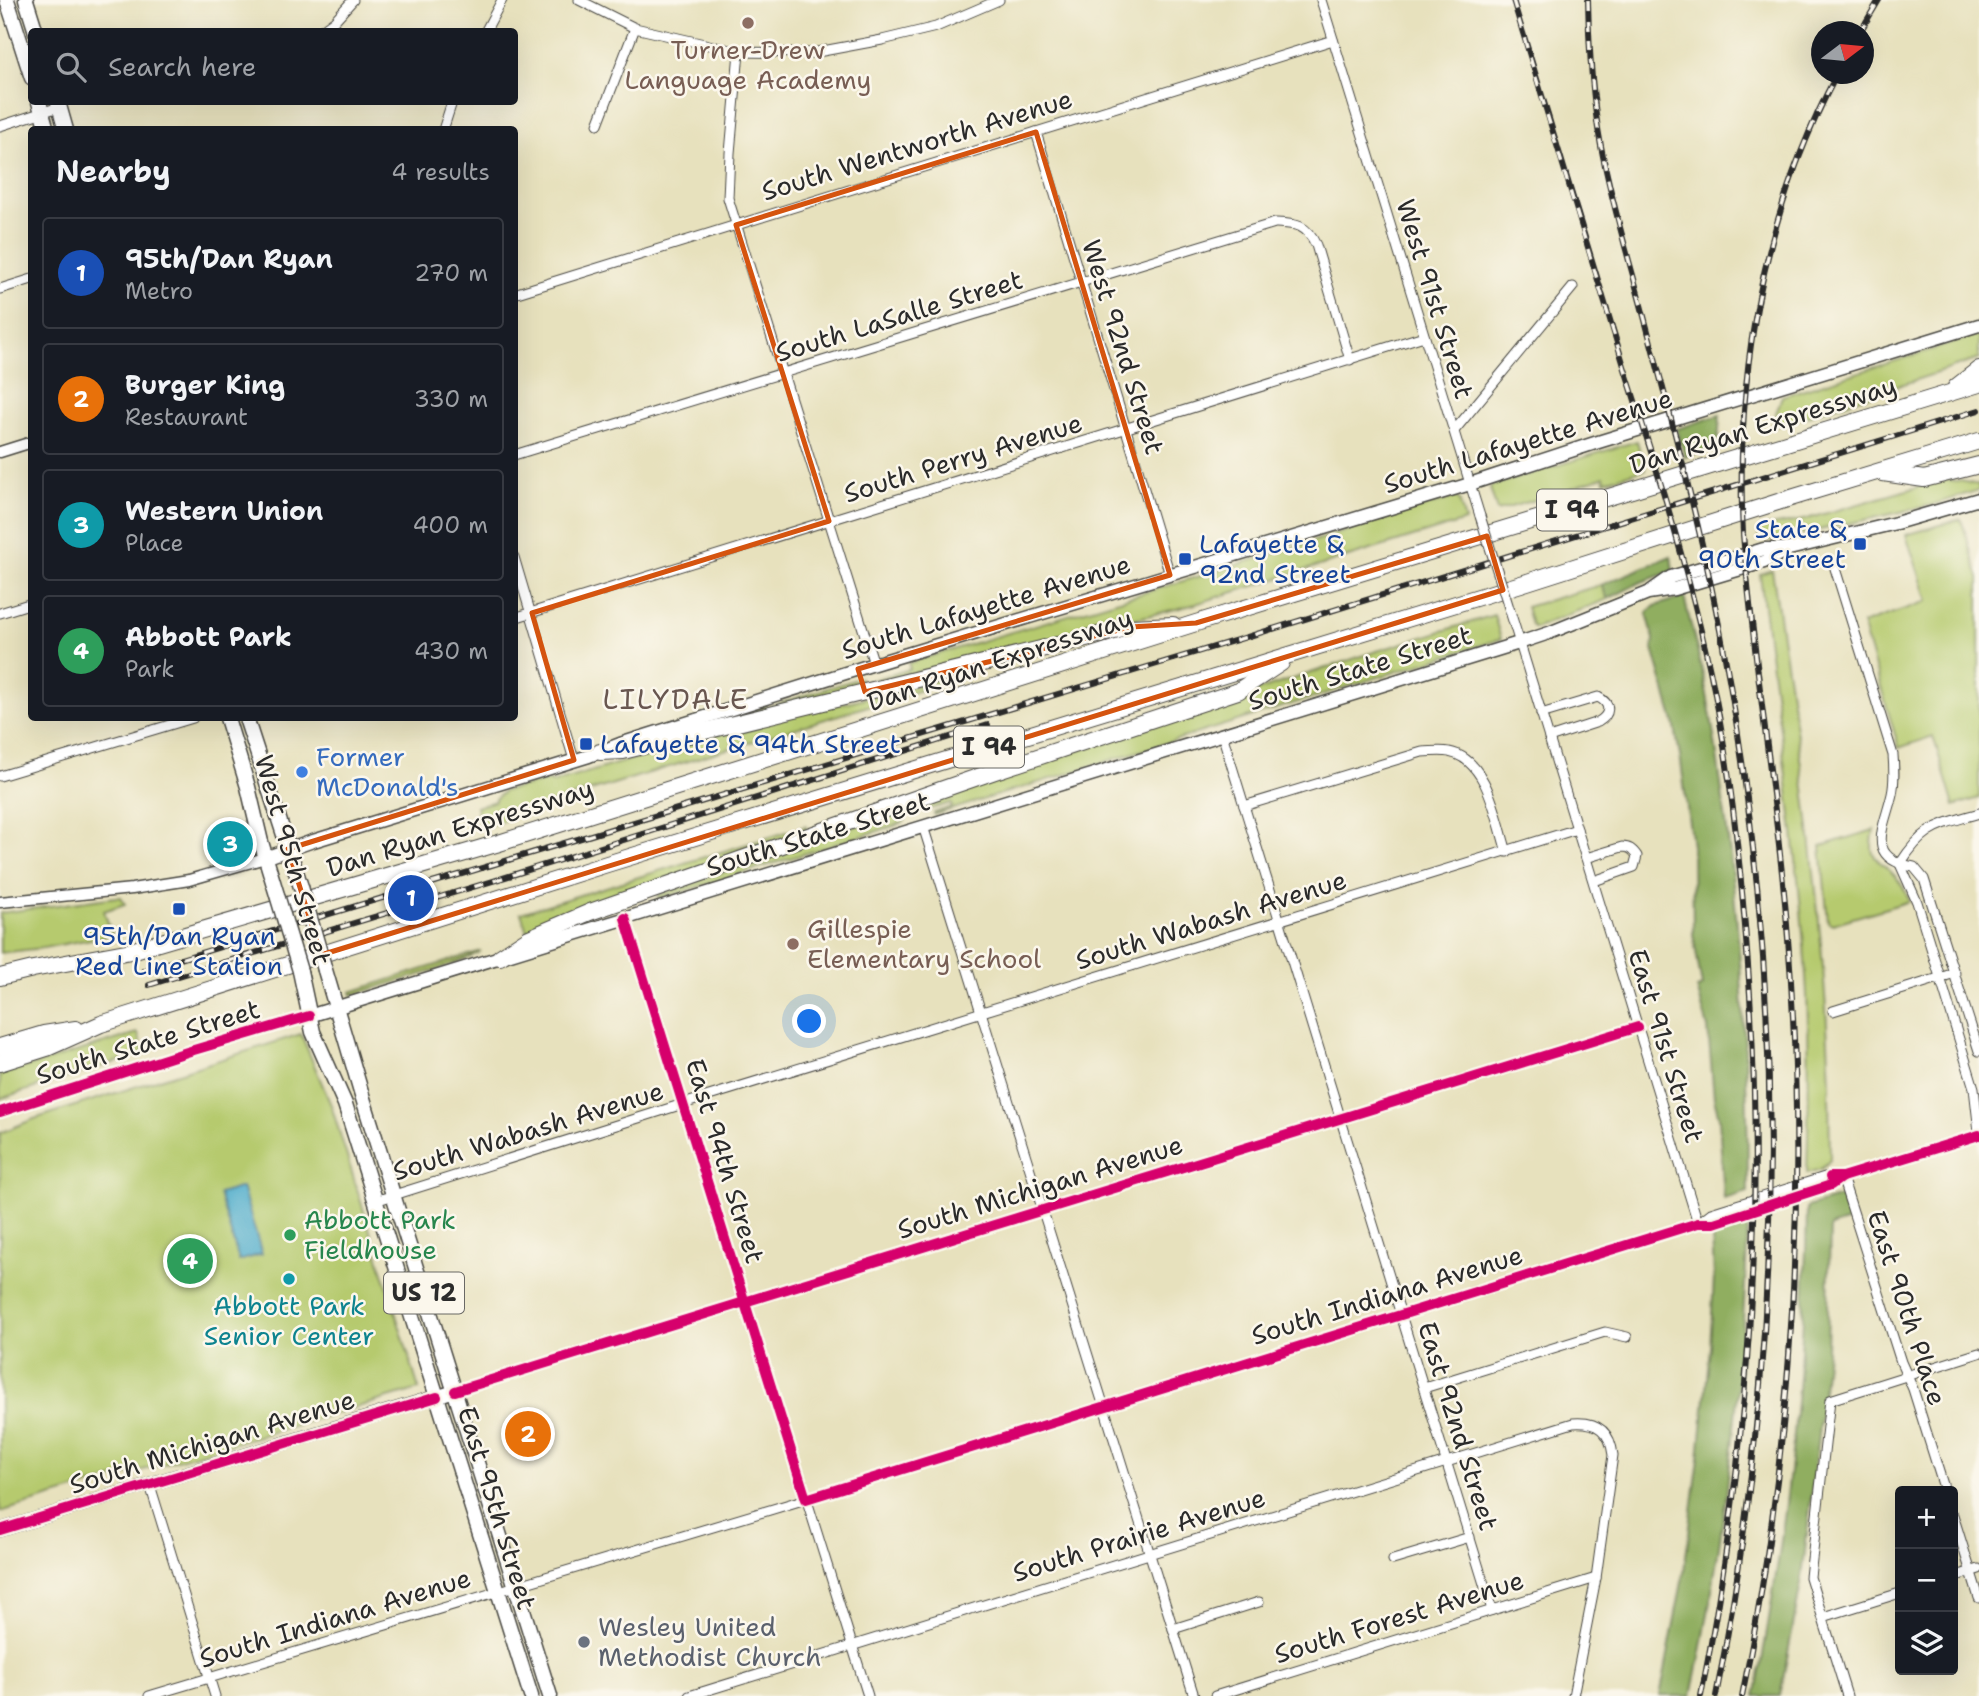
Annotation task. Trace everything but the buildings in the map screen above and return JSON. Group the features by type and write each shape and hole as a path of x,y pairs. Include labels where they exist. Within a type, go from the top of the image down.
{"highway":[{"path":"1947,394 1979,369"},
{"name":"Dan Ryan Expressway","path":"33,969 131,951 499,843 1196,623 1979,384"},
{"name":"I 94","path":"0,1063 47,1048 101,1024 607,864 1979,441"},
{"path":"1877,472 1924,479 1979,465"},
{"path":"600,752 623,751 1131,627 1196,623"},
{"path":"500,957 529,938 590,912 983,775 1238,691 1298,652"},
{"path":"0,970 33,969"},
{"name":"I 94","path":"0,977 33,969"},
{"path":"0,1046 44,1034 101,1024"}],"main road":[{"path":"7,0 28,66"},
{"path":"26,0 35,28"},
{"path":"59,105 65,126"},
{"path":"40,107 46,126"},
{"name":"South Lafayette Avenue","path":"265,858 874,664 1470,484 1979,325"},
{"name":"South State Street","path":"309,1016 1519,643 1648,593 1671,577 1764,549 1789,549 1979,499"},
{"name":"West 95th Street","path":"228,721 248,787 265,858 302,977 309,1016"},
{"name":"West 95th Street","path":"247,721 337,1008"},
{"name":"East 95th Street","path":"337,1008 550,1696"},
{"name":"East 95th Street","path":"309,1016 313,1032 345,1104 531,1696"},
{"name":"South Michigan Avenue","path":"0,1530 455,1391"}],"street":[{"path":"324,28 353,0"},
{"path":"487,28 502,0"},
{"path":"579,0 635,28 739,52 812,52 868,43 936,27 999,0"},
{"name":"West 91st Street","path":"1321,0 1510,611"},
{"path":"598,124 635,28"},
{"name":"South Wentworth Avenue","path":"518,293 1333,40"},
{"path":"739,52 728,198 874,664"},
{"path":"444,126 451,105"},
{"path":"0,126 40,107"},
{"name":"West 92nd Street","path":"1036,131 1170,575"},
{"name":"South LaSalle Street","path":"518,454 1275,223 1298,224 1312,236 1350,360"},
{"path":"0,289 28,280"},
{"path":"1454,431 1573,287"},
{"name":"South Perry Avenue","path":"518,617 1424,336"},
{"path":"0,452 28,443"},
{"path":"1833,562 1893,755 1894,784 1880,838 1881,847 1887,857 1914,867 1924,879 1979,1051"},
{"path":"518,569 574,760"},
{"path":"0,612 28,604"},
{"name":"East 91st Street","path":"1510,611 1699,1223"},
{"path":"1541,713 1598,697 1608,706 1609,713 1598,722 1549,737"},
{"path":"0,776 183,721"},
{"name":"East 92nd Street","path":"1222,734 1492,1609"},
{"path":"1244,806 1422,752 1450,752 1463,757 1480,774 1487,787 1507,852"},
{"path":"1900,864 1921,836 1935,826 1979,813"},
{"path":"923,826 1194,1696"},
{"name":"South Wabash Avenue","path":"375,1201 1577,829"},
{"path":"1586,858 1622,847 1632,849 1637,856 1634,867 1629,870 1594,881"},
{"name":"South Lafayette Avenue","path":"0,902 189,880 265,858"},
{"path":"1900,864 1917,902 1974,1088 1979,1134"},
{"name":"East 94th Street","path":"625,918 868,1696"},
{"path":"1833,1011 1955,974"},
{"name":"South State Street","path":"0,1112 309,1016"},
{"name":"South Michigan Avenue","path":"455,1391 1638,1027"},
{"name":"South Indiana Avenue","path":"149,1696 806,1499 1699,1223 1711,1213 1828,1177 1842,1177 1979,1134"},
{"name":"East 90th Place","path":"1842,1177 1943,1486"},
{"path":"1424,1388 1605,1332 1627,1337"},
{"path":"1847,1696 1810,1577 1830,1400 1979,1353"},
{"name":"South Prairie Avenue","path":"689,1696 1573,1423 1592,1424 1601,1429 1611,1444 1613,1455 1596,1578"},
{"path":"150,1485 215,1696"},
{"path":"1958,1528 1975,1570 1979,1598"},
{"path":"1393,1560 1470,1537"},
{"path":"1958,1575 1975,1570"},
{"path":"1573,1696 1596,1578"},
{"name":"South Forest Avenue","path":"1215,1696 1596,1578"},
{"path":"1822,1617 1895,1595"},
{"path":"1173,1629 1259,1602"}],"highlighted area":[{"path":"1036,132 1170,575 858,669 865,692 1131,627 1196,623 1487,536 1503,590 321,955 288,849 574,760 532,613 829,521 736,225"}],"green space":[{"path":"1979,335 1979,359 1771,428 1782,396"},
{"path":"1720,415 1718,445 1685,457 1677,429"},
{"path":"1637,441 1645,469 1605,481 1604,476 1497,511 1491,486"},
{"path":"1942,480 1979,485 1979,490 1932,505 1774,540 1759,540 1760,528 1803,520"},
{"path":"1456,497 1459,499 1465,521 1192,605 720,720 860,678 862,683 907,670 910,668 908,663"},
{"path":"1961,519 1979,578 1979,798 1954,806 1933,736 1899,748 1862,624 1928,601 1906,535"},
{"path":"1671,556 1673,571 1641,582 1608,599 1601,585"},
{"path":"1772,570 1809,829 1828,1035 1830,1160 1821,1169 1807,1173 1809,1050 1802,926 1760,574"},
{"path":"1601,585 1608,599 1534,628 1531,625 1526,607"},
{"path":"1684,597 1703,674 1715,743 1735,898 1742,996 1748,1192 1724,1199 1719,1118 1714,1098 1708,1028 1697,988 1702,986 1693,934 1692,846 1681,762 1674,722 1653,649 1654,639 1647,613 1655,606"},
{"path":"1494,615 1501,639 934,815 952,807 951,803 905,816 905,821 897,825 659,899 658,895 938,797 1374,652"},
{"path":"965,673 966,676 571,797 482,828 476,807 495,801 504,791 548,781 553,783 699,739"},
{"path":"806,826 807,830 527,931 521,913"},
{"path":"1874,830 1873,854 1897,879 1910,901 1833,924 1828,922 1821,846"},
{"path":"121,897 125,904 104,911 112,935 0,953 0,913"},
{"path":"481,951 436,970 352,995 351,992"},
{"path":"138,1033 144,1053 0,1099 0,1075"},
{"path":"301,1034 331,1105 419,1389 0,1512 0,1133 34,1119"},
{"path":"1841,1197 1849,1221 1830,1227 1827,1351 1802,1578 1780,1696 1755,1696 1779,1556 1792,1457 1804,1307 1807,1207"},
{"path":"1748,1224 1733,1439 1716,1568 1701,1654 1692,1696 1660,1696 1684,1571 1699,1458 1710,1348 1714,1277 1712,1235"}],"water":[{"path":"242,1187 262,1254 239,1261 219,1194"}],"railway":[{"path":"1513,0 1688,580 1718,710 1738,852 1748,959 1754,1083 1753,1259 1748,1347 1730,1522 1701,1696"},
{"path":"1588,0 1593,92 1605,166 1696,518 1737,727 1755,865 1766,1004 1770,1143 1767,1281 1757,1420 1740,1558 1716,1696"},
{"path":"1867,21 1879,0"},
{"path":"1742,1696 1760,1601 1785,1409 1796,1215 1793,1021 1787,925 1743,534 1744,415 1749,356 1772,240 1811,128 1832,84"},
{"path":"144,970 1250,636 1979,410"},
{"path":"149,985 493,881 988,725"}],"cycle path":[{"path":"625,918 806,1499 1698,1223 1714,1223 1831,1185 1842,1177"},
{"path":"0,1112 309,1016"},
{"path":"455,1391 1638,1027"},
{"path":"1830,1177 1842,1177 1979,1135"},
{"path":"0,1530 437,1397"}],"place":[{"name":"Turner-Drew Language Academy","path":"748,23"},
{"name":"State & 90th Street","path":"1860,544"},
{"name":"Lafayette & 92nd Street","path":"1185,559"},
{"name":"Lafayette & 94th Street","path":"586,744"},
{"name":"Former McDonald's","path":"302,772"},
{"name":"Western Union","path":"230,844"},
{"name":"95th/Dan Ryan","path":"411,898"},
{"name":"95th/Dan Ryan Red Line Station","path":"179,909"},
{"name":"Gillespie Elementary School","path":"793,944"},
{"name":"Abbott Park Fieldhouse","path":"290,1235"},
{"name":"Abbott Park","path":"190,1261"},
{"name":"Abbott Park Senior Center","path":"289,1279"},
{"name":"Burger King","path":"528,1434"},
{"name":"Wesley United Methodist Church","path":"584,1642"}],"district":[{"name":"LILYDALE","path":"676,699"}]}
